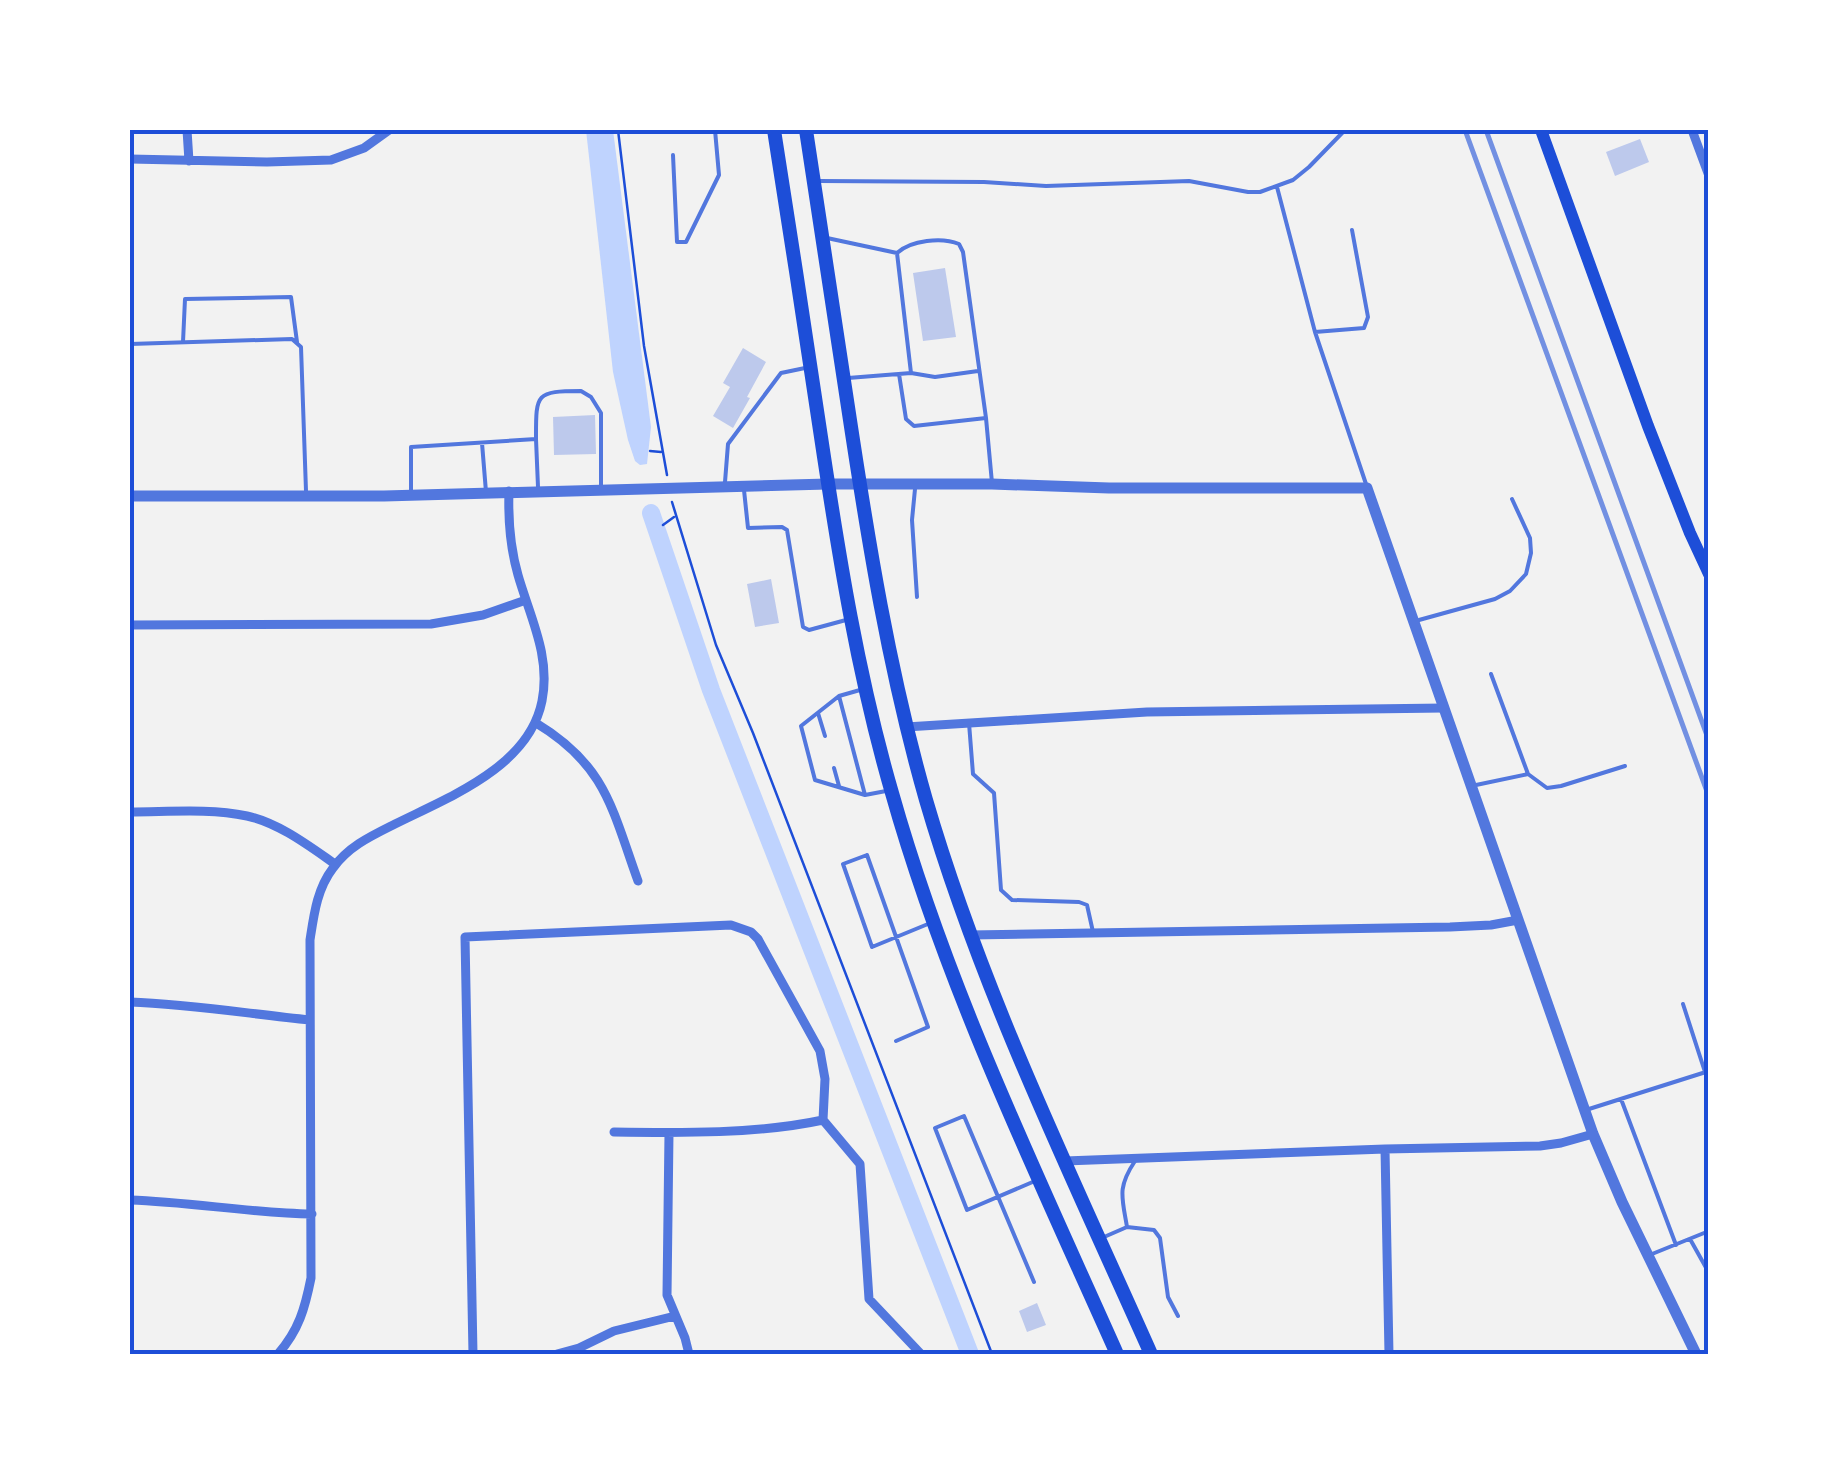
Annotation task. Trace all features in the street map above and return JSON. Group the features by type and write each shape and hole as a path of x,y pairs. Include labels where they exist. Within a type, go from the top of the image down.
{"highway":[{"path":"774,130 850,619 891,790 965,1008 1118,1354"},
{"path":"806,130 878,601 906,727 970,934 1007,1028 1152,1354"},
{"path":"1102,1319 1106,1354"}],"main road":[{"path":"1541,130 1648,426 1709,574"}],"street":[{"path":"187,130 189,162"},
{"path":"130,160 330,160 364,148 388,130"},
{"path":"1692,130 1709,176"},
{"path":"130,496 306,496 828,484 1367,488 1593,1134 1696,1354"},
{"path":"284,1352 306,1305 312,1257 310,940 321,888 335,864 352,848 501,765 523,744 536,723 544,688 544,665 510,540 509,491"},
{"path":"130,625 432,624 483,615 526,600"},
{"path":"906,727 1147,712 1444,708"},
{"path":"536,723 556,735 596,775 606,792 638,881"},
{"path":"130,812 248,816 266,822 335,864"},
{"path":"970,934 1450,927 1518,920"},
{"path":"473,1354 465,937 732,924 758,939 820,1051 826,1079 823,1120 860,1164 869,1299 921,1354"},
{"path":"130,1002 310,1020"},
{"path":"614,1132 798,1126 823,1120"},
{"path":"669,1133 667,1294 689,1354"},
{"path":"1065,1161 1540,1146 1593,1134"},
{"path":"1385,1149 1389,1354"},
{"path":"130,1200 312,1214"},
{"path":"558,1354 614,1332 675,1316"}],"lane":[{"path":"673,155 678,242 686,242 719,175 715,130"},
{"path":"814,181 1046,186 1190,182 1248,192 1293,180 1345,130"},
{"path":"1276,187 1315,332 1367,488"},
{"path":"1315,332 1364,328 1368,317 1352,230"},
{"path":"822,237 897,254"},
{"path":"897,254 906,245 948,240 959,244 963,252 992,484"},
{"path":"897,254 910,373"},
{"path":"183,342 185,299 291,297 301,347 306,496"},
{"path":"130,344 292,339 298,342"},
{"path":"725,486 728,444 781,373 810,367"},
{"path":"844,378 910,373 935,377 980,370"},
{"path":"899,374 906,418 914,426 986,418"},
{"path":"538,490 536,440 542,396 549,391 581,390 601,413 601,489"},
{"path":"412,494 411,447 536,440"},
{"path":"482,444 486,492"},
{"path":"916,484 912,520 917,597"},
{"path":"743,486 748,528 787,530 803,627 809,630 850,619"},
{"path":"1414,622 1495,600 1526,574 1530,538 1512,499"},
{"path":"1492,674 1528,774 1547,788 1626,766"},
{"path":"865,689 839,696 801,726 815,780 865,795 891,790"},
{"path":"839,696 865,795"},
{"path":"818,713 824,736"},
{"path":"969,723 973,774 994,793 1002,890 1012,900 1087,905 1093,933"},
{"path":"834,768 838,786"},
{"path":"1472,786 1528,774"},
{"path":"896,1041 928,1026 895,937 867,855 843,864 872,947 895,937 933,922"},
{"path":"1584,1110 1707,1072 1683,1004"},
{"path":"1621,1099 1676,1244"},
{"path":"1034,1282 997,1198 964,1116 935,1128 967,1210 997,1198 1040,1179"},
{"path":"1127,1227 1121,1192 1123,1179 1136,1158"},
{"path":"1100,1239 1127,1227 1154,1230 1160,1238 1168,1297 1178,1316"},
{"path":"1648,1256 1709,1231"},
{"path":"1690,1239 1709,1273"}],"path":[{"path":"618,130 644,346 664,461"},
{"path":"650,451 662,452"},
{"path":"673,505 716,645 992,1354"},
{"path":"664,524 675,516"}],"water":[{"path":"586,130 613,130 651,427 647,464 635,461 613,372"}],"building":[{"path":"1640,139 1649,162 1615,176 1606,152"},
{"path":"945,268 956,337 923,341 913,273"},
{"path":"743,348 766,362 733,428 713,416 730,387 723,383"},
{"path":"595,415 596,454 554,455 553,417"},
{"path":"771,579 779,623 755,627 747,584"},
{"path":"1037,1303 1046,1325 1027,1332 1019,1311"}],"waterway":[{"path":"651,513 711,690 970,1354"}],"railway":[{"path":"1465,130 1709,797"},
{"path":"1486,130 1709,741"}]}
